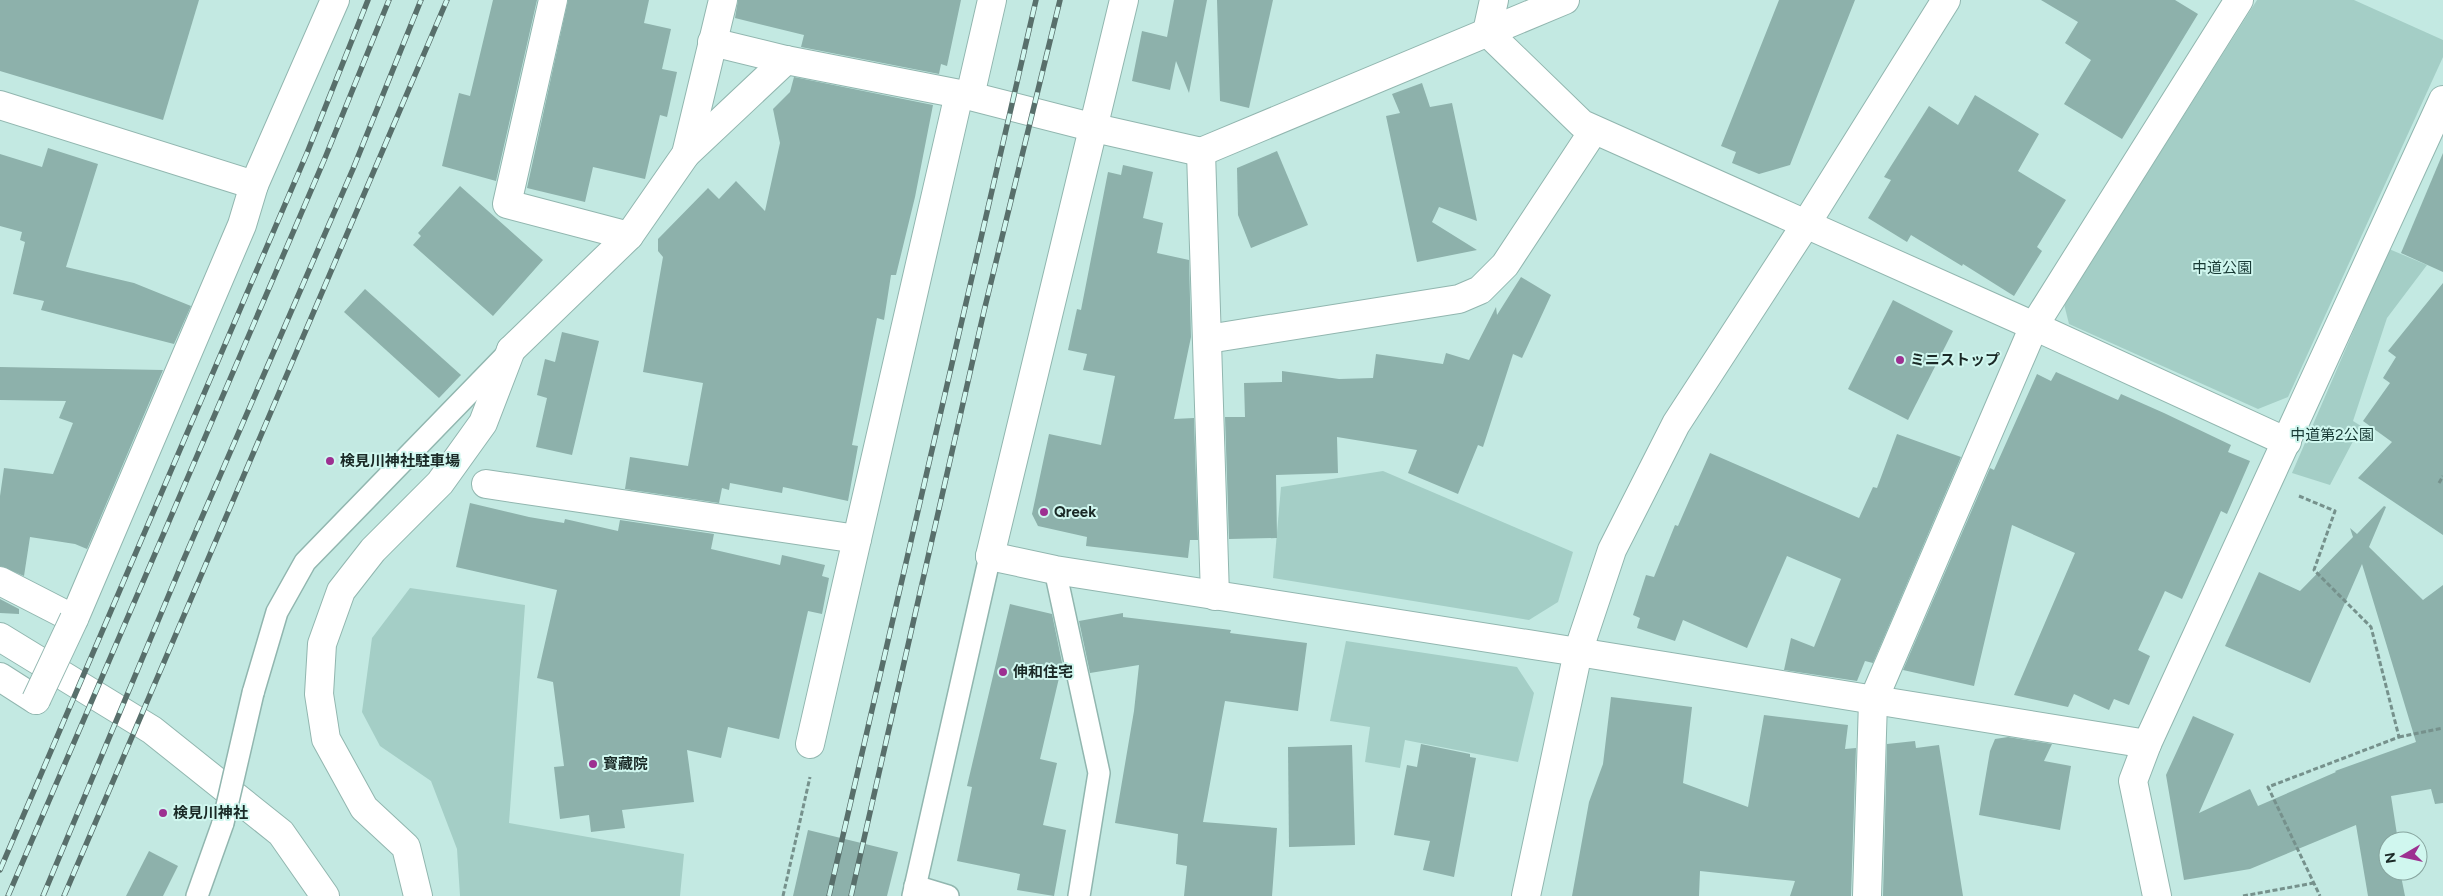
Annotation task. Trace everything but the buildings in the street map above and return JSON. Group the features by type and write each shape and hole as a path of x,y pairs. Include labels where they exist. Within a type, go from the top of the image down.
{"street":[{"path":"0,677 36,700 74,619 242,225 254,185 335,0"},
{"path":"553,0 507,204 628,236"},
{"path":"686,154 723,0"},
{"path":"810,744 857,539 964,95 992,0"},
{"path":"1124,0 990,556 1055,570 1215,596 1578,652 2147,744"},
{"path":"1487,32 1494,0"},
{"path":"712,42 786,60 964,95 1094,128 1201,152 1565,0"},
{"path":"1526,896 1578,652 1612,550 1676,424 1806,224 1946,0"},
{"path":"1867,896 1873,701 2034,326 2240,0"},
{"path":"1487,32 1582,124 2034,326 2287,442"},
{"path":"418,896 406,847 364,808 326,739 319,694 322,644 341,591 373,550 440,483 483,423 511,350 628,236 686,154 786,60"},
{"path":"2157,896 2132,781 2147,744 2443,100"},
{"path":"0,105 254,185"},
{"path":"1208,339 1459,299 1480,290 1504,265 1594,130"},
{"path":"1201,152 1215,596"},
{"path":"486,484 857,539"},
{"path":"0,581 74,619"},
{"path":"0,636 152,730 281,833 325,896"}],"lane":[{"path":"197,896 223,824 253,693 277,612 305,562 511,350"},
{"path":"948,896 914,891 990,556"},
{"path":"1055,570 1099,774 1080,896"}],"path":[{"path":"2439,483 2443,476"},
{"path":"2335,511 2314,570 2371,627 2399,737"},
{"path":"2320,896 2268,787 2399,737 2443,728"},
{"path":"783,896 813,767 810,744"},
{"path":"2243,896 2314,883"}],"green space":[{"name":"中道公園","path":"2257,0 2354,0 2443,40 2443,57 2288,397 2258,409 2069,324 2064,304"},
{"name":"中道第2公園","path":"2389,249 2427,265 2387,318 2353,421 2361,426 2330,485 2292,473"},
{"path":"1383,471 1573,552 1558,602 1529,620 1273,578 1281,487"},
{"path":"410,588 525,605 509,823 684,854 680,896 460,896 457,849 431,781 380,746 362,712 372,638"},
{"path":"1346,641 1517,667 1534,693 1518,762 1405,740 1400,768 1365,762 1370,727 1330,721"}],"railway":[{"path":"0,870 307,153 368,0"},
{"path":"8,896 325,158 389,0"},
{"path":"43,896 183,561 353,169 421,0"},
{"path":"64,896 447,0"},
{"path":"829,896 1036,0"},
{"path":"851,896 984,311 1060,0"}],"place":[{"name":"ミニストップ","path":"1900,360"},
{"name":"検見川神社駐車場","path":"330,461"},
{"name":"Qreek","path":"1044,512"},
{"name":"伸和住宅","path":"1003,672"},
{"name":"寳藏院","path":"593,764"},
{"name":"検見川神社","path":"163,813"}]}
